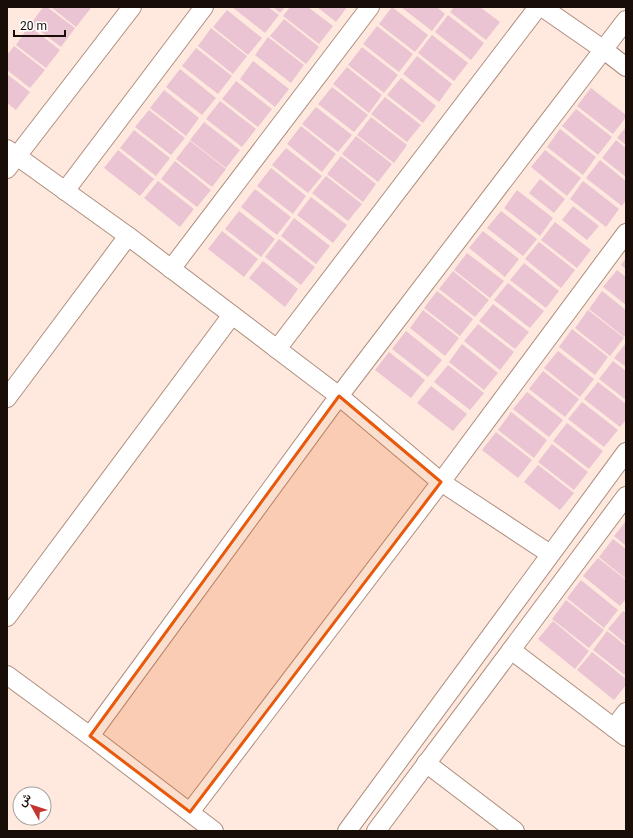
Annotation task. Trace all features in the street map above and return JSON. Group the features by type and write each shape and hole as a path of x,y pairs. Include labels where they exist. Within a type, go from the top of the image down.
{"street":[{"path":"132,7 10,158 65,191 128,236 339,396 441,482 550,554"},
{"path":"65,191 204,7"},
{"path":"171,269 370,7"},
{"path":"277,349 538,7"},
{"path":"542,7 626,67"},
{"path":"90,736 339,396 626,20"},
{"path":"190,812 441,482 626,233"},
{"path":"7,398 128,236"},
{"path":"7,617 232,315"},
{"path":"347,831 626,452"},
{"path":"376,831 626,496"},
{"path":"511,650 620,732 626,712"},
{"path":"7,675 90,736 214,831"},
{"path":"426,763 515,831"}],"highlighted area":[{"path":"339,396 441,482 190,812 90,736"}],"building":[{"path":"43,7 47,7 75,28 61,47 31,24"},
{"path":"51,7 89,7 91,8 76,27"},
{"path":"232,7 268,7 279,15 265,33"},
{"path":"273,7 285,7 280,13"},
{"path":"290,7 308,7 333,26 319,44 283,16"},
{"path":"317,7 347,7 336,22"},
{"path":"392,7 428,35 415,52 379,24"},
{"path":"401,7 437,7 445,14 432,31"},
{"path":"454,7 480,7 500,22 486,40 450,12"},
{"path":"227,10 262,38 248,55 213,27"},
{"path":"448,15 484,43 471,60 435,32"},
{"path":"284,19 319,47 306,64 270,36"},
{"path":"29,26 60,50 46,68 16,45"},
{"path":"377,26 413,54 399,72 363,44"},
{"path":"211,28 247,56 233,74 198,46"},
{"path":"432,35 468,63 454,81 418,53"},
{"path":"268,37 304,65 291,83 255,55"},
{"path":"14,46 45,70 30,88 7,70 7,55"},
{"path":"362,47 398,75 384,93 348,65"},
{"path":"196,48 232,76 218,94 182,66"},
{"path":"417,56 452,84 439,102 403,74"},
{"path":"253,61 289,89 275,107 240,79"},
{"path":"347,67 382,95 369,113 333,84"},
{"path":"180,69 216,98 202,115 166,87"},
{"path":"7,74 30,92 16,110 7,103"},
{"path":"401,78 436,106 423,123 387,95"},
{"path":"236,81 272,109 258,127 222,99"},
{"path":"332,87 368,115 354,132 318,104"},
{"path":"591,88 626,115 613,134 577,106"},
{"path":"164,90 199,118 186,136 150,108"},
{"path":"385,97 421,125 407,142 371,114"},
{"path":"220,101 256,129 242,147 206,119"},
{"path":"316,107 352,135 338,152 302,124"},
{"path":"576,109 612,137 598,155 562,126"},
{"path":"149,110 185,138 171,155 135,127"},
{"path":"371,117 407,145 394,163 357,135"},
{"path":"204,122 240,150 226,168 190,140"},
{"path":"301,126 336,154 322,172 287,144"},
{"path":"626,127 626,145 617,138"},
{"path":"560,129 596,157 583,175 547,147"},
{"path":"134,130 170,158 156,176 120,148"},
{"path":"356,136 392,164 378,182 342,154"},
{"path":"616,140 626,148 626,177 602,158"},
{"path":"190,141 226,169 212,187 176,159"},
{"path":"286,148 322,176 308,193 272,165"},
{"path":"118,150 154,179 140,196 104,168"},
{"path":"545,150 581,178 567,196 531,167"},
{"path":"341,156 376,184 363,202 327,174"},
{"path":"600,160 626,181 626,200 622,206 586,178"},
{"path":"175,161 211,190 197,207 161,179"},
{"path":"271,168 306,196 293,214 257,186"},
{"path":"326,176 362,204 348,221 312,193"},
{"path":"540,179 565,199 554,213 529,193"},
{"path":"158,181 194,209 180,227 144,198"},
{"path":"583,181 619,209 606,227 570,199"},
{"path":"255,189 291,217 277,235 241,207"},
{"path":"517,190 553,218 540,236 504,208"},
{"path":"311,197 347,225 333,243 297,215"},
{"path":"573,206 599,226 587,240 562,220"},
{"path":"239,211 275,239 261,257 225,229"},
{"path":"501,211 537,239 523,256 487,228"},
{"path":"294,218 330,246 316,264 281,236"},
{"path":"555,222 591,250 577,268 541,240"},
{"path":"222,231 258,259 244,277 208,249"},
{"path":"483,231 519,259 505,277 469,248"},
{"path":"279,239 315,267 301,285 265,257"},
{"path":"539,242 575,270 561,288 525,259"},
{"path":"467,253 504,281 490,298 454,270"},
{"path":"626,258 626,269 621,265"},
{"path":"263,261 298,289 285,307 249,278"},
{"path":"524,263 559,291 546,308 510,280"},
{"path":"617,270 626,277 626,305 603,287"},
{"path":"453,271 489,300 475,317 439,289"},
{"path":"508,283 544,311 530,328 494,300"},
{"path":"437,291 473,319 460,336 424,308"},
{"path":"602,291 626,310 626,335 624,337 589,309"},
{"path":"493,304 529,332 515,349 479,321"},
{"path":"423,310 459,338 445,356 410,328"},
{"path":"588,310 624,338 610,356 575,328"},
{"path":"478,324 514,352 500,370 464,341"},
{"path":"572,329 608,357 595,375 559,347"},
{"path":"406,331 442,360 428,377 392,349"},
{"path":"626,343 626,367 614,358"},
{"path":"462,344 498,373 484,390 449,362"},
{"path":"558,351 594,379 580,397 544,368"},
{"path":"389,352 425,380 411,398 375,370"},
{"path":"613,361 626,371 626,400 599,379"},
{"path":"448,365 484,393 470,410 434,382"},
{"path":"543,371 579,399 565,417 529,389"},
{"path":"598,382 626,404 626,420 620,427 584,399"},
{"path":"431,386 467,414 453,431 417,403"},
{"path":"527,392 563,420 549,437 513,409"},
{"path":"582,402 618,430 604,447 568,419"},
{"path":"511,412 547,440 534,458 498,430"},
{"path":"567,423 603,451 589,469 553,441"},
{"path":"496,432 532,460 518,478 482,450"},
{"path":"552,444 588,472 574,490 538,462"},
{"path":"538,465 574,493 560,510 524,482"},
{"path":"626,521 626,546 614,536"},
{"path":"613,539 626,549 626,579 599,557"},
{"path":"598,558 626,580 626,599 620,606 583,576"},
{"path":"581,580 618,610 604,628 567,598"},
{"path":"566,600 604,630 589,648 552,619"},
{"path":"623,611 626,613 626,644 608,629"},
{"path":"553,621 589,651 575,669 538,639"},
{"path":"607,631 626,646 626,676 593,650"},
{"path":"592,652 626,679 626,685 614,700 577,670"}]}
